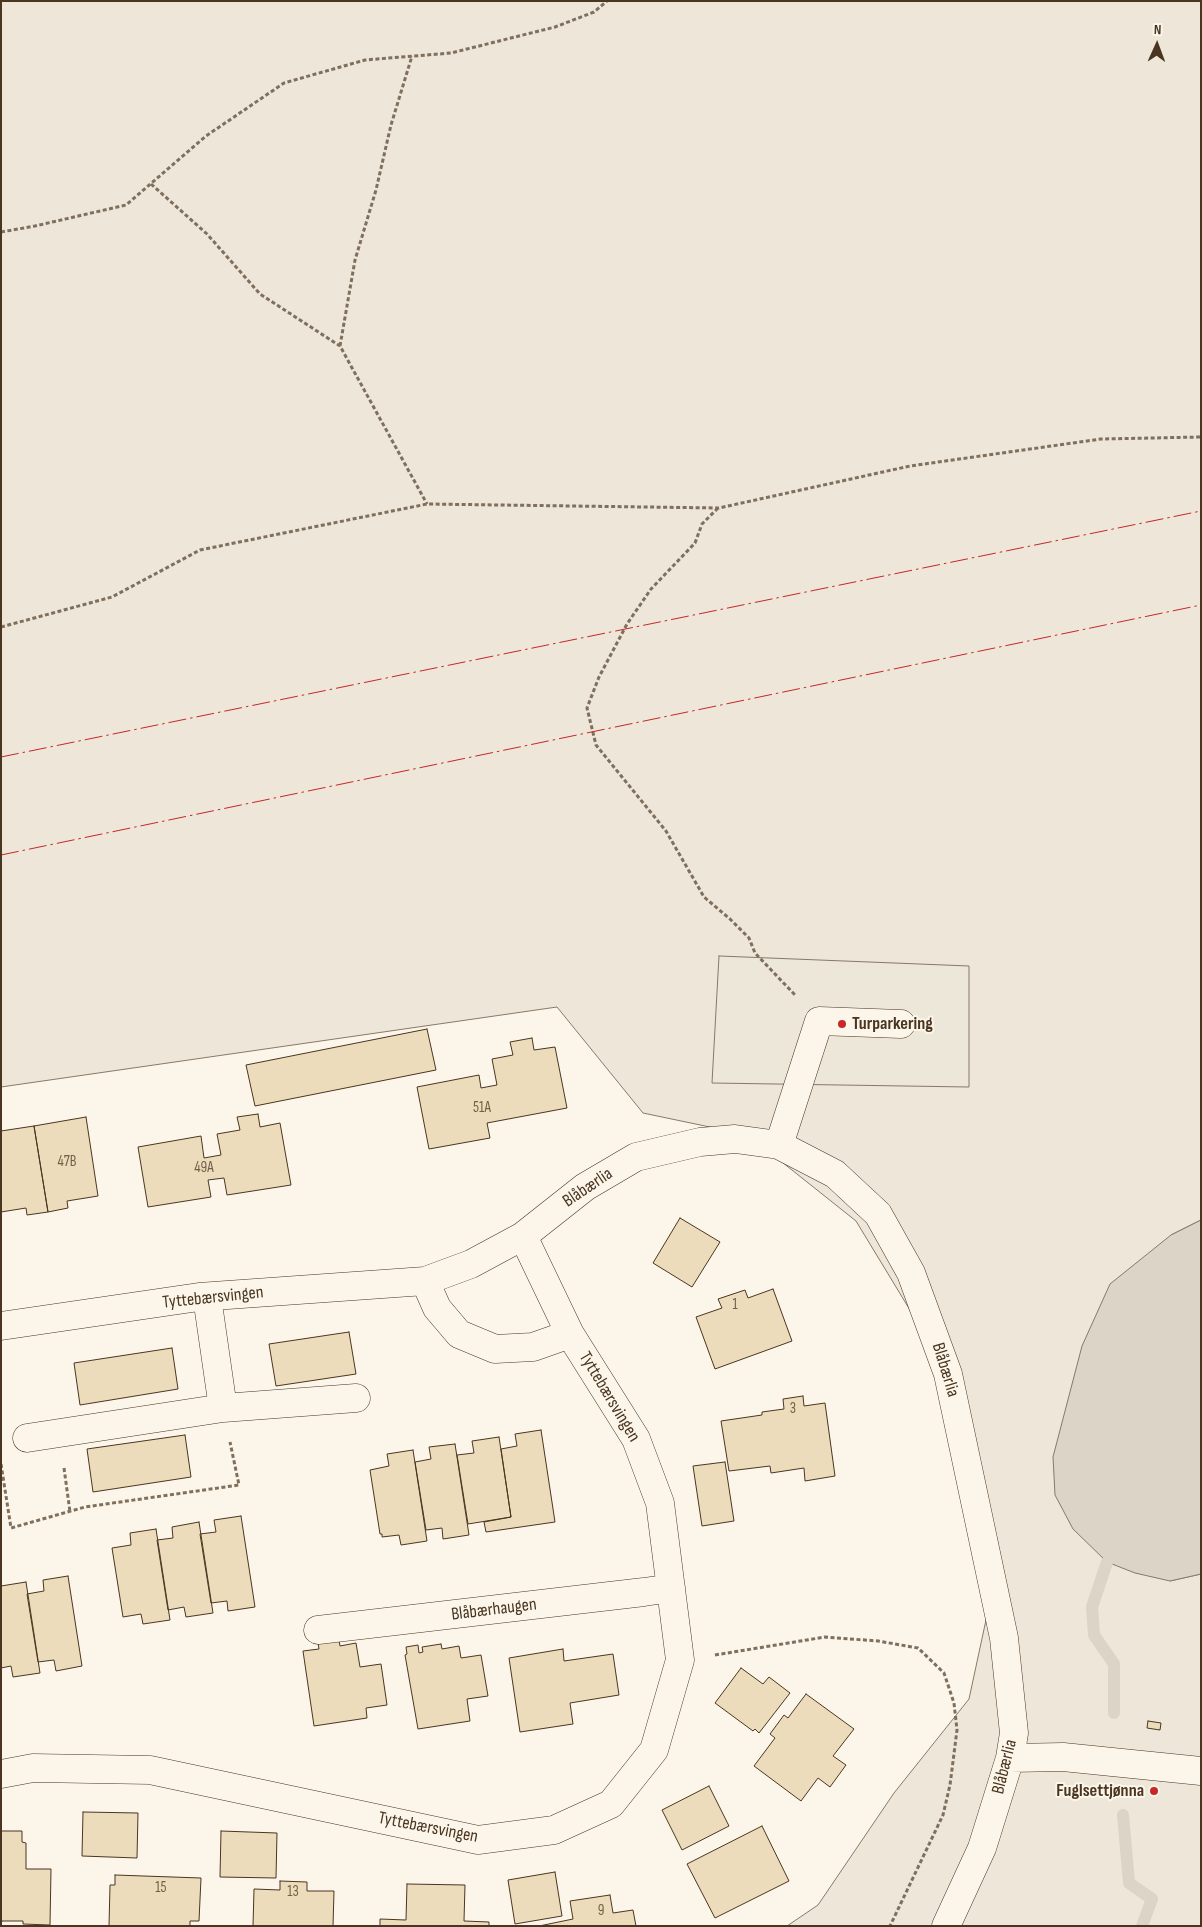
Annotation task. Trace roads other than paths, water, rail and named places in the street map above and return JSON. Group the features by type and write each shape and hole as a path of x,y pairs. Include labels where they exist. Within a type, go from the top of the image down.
{"street":[{"path":"779,1145 818,1021 901,1024"},
{"name":"Blåbærlia","path":"523,1236 585,1187 636,1157 700,1142 718,1140 736,1139 779,1145 835,1174 878,1214 911,1273 948,1374 1004,1638 1014,1733 1010,1758 982,1848 946,1926"},
{"name":"Tyttebærsvingen","path":"1,1326 207,1297 425,1281 471,1264 523,1236 570,1334 636,1439 660,1503 680,1660 654,1750 611,1804 554,1830 478,1840 150,1770 33,1768 1,1774"},
{"name":"Tyttebærsvingen","path":"425,1281 438,1308 459,1334 496,1350 533,1347 570,1334"},
{"path":"207,1297 223,1408"},
{"path":"27,1438 223,1408 356,1398"},
{"name":"Blåbærhaugen","path":"318,1630 671,1588"},
{"path":"1010,1758 1063,1757 1201,1771"}],"waterway":[{"path":"1107,1562 1092,1607 1094,1635 1114,1664 1114,1713"},
{"path":"1123,1815 1129,1883 1152,1899 1142,1926"}],"place":[{"name":"Turparkering","path":"842,1024"},
{"name":"Fuglsettjønna","path":"1154,1791"}]}
